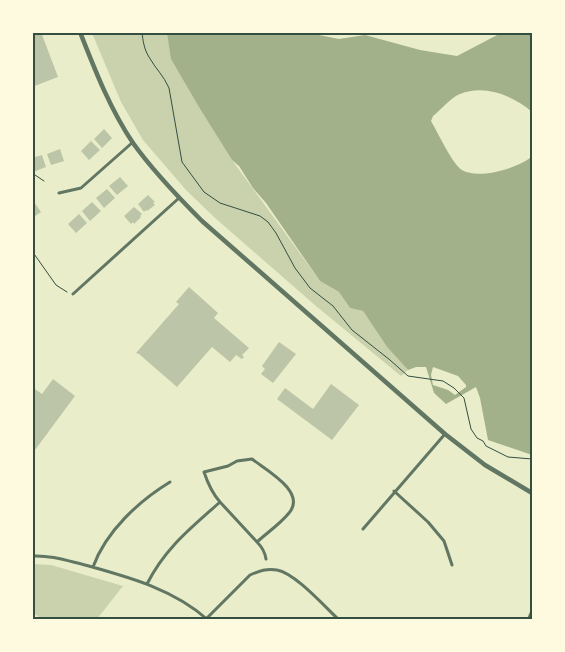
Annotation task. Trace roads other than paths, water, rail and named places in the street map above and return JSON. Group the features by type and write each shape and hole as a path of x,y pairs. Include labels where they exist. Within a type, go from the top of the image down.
{"street":[{"path":"80,32 106,94 133,142 151,167 178,198 445,434 485,465 532,493"},
{"path":"59,193 81,188 133,142"},
{"path":"73,294 178,198"},
{"path":"362,529 445,434"},
{"path":"257,542 291,512 294,502 293,495 287,486 252,459 244,459 216,470 204,472 209,488 220,502 257,542 264,549 266,559"},
{"path":"93,567 97,557 124,520 143,501 170,482"},
{"path":"394,492 428,522 444,541 452,565"},
{"path":"147,584 173,545 220,502"},
{"path":"32,556 64,560 93,567 147,584 183,601 207,619 250,575 259,571 278,570 297,580 339,620"},
{"path":"528,620 532,610"}]}
